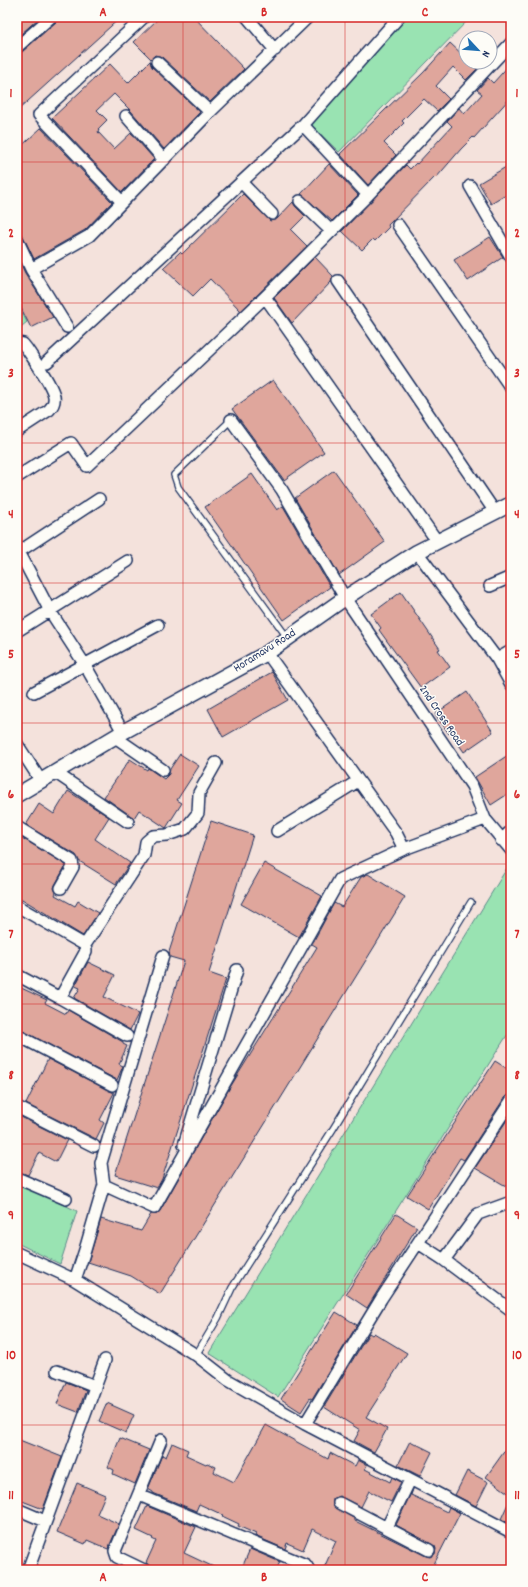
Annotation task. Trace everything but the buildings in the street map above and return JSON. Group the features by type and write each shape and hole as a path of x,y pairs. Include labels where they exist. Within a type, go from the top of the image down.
{"street":[{"path":"17,47 51,17"},
{"path":"122,202 39,115 144,17"},
{"path":"247,17 275,50"},
{"path":"31,269 89,236 210,112 308,17"},
{"path":"47,362 303,125 399,17"},
{"path":"17,477 71,443 87,466 265,297 368,195 511,43"},
{"path":"157,62 210,112"},
{"path":"126,116 164,160"},
{"path":"303,125 368,195"},
{"path":"241,182 272,214"},
{"path":"470,186 511,257"},
{"path":"300,202 331,231"},
{"path":"398,226 511,388"},
{"path":"17,239 31,269 67,327"},
{"path":"338,281 495,512"},
{"path":"265,297 437,541"},
{"path":"17,343 23,344 27,349 51,388 54,401 53,406 49,410 17,431"},
{"name":"2nd Cross Road","path":"231,420 282,490 345,598 472,786 485,819 501,840 511,850"},
{"path":"99,499 18,551 50,611 85,665 119,735 163,770"},
{"name":"Horamavu Road","path":"17,795 119,735 267,653 345,598 417,552 511,504"},
{"path":"417,552 497,659 511,684"},
{"path":"17,631 128,560"},
{"path":"490,586 511,577"},
{"path":"34,692 158,625"},
{"path":"497,659 511,651"},
{"path":"267,653 396,832 404,849"},
{"path":"17,744 41,782"},
{"path":"60,998 86,951 85,945 144,855 146,842 153,836 167,835 185,829 198,813 199,793 216,763"},
{"path":"56,773 128,822"},
{"path":"277,831 358,781"},
{"path":"104,1185 154,1208 340,879 404,849 485,819"},
{"path":"17,827 72,861 74,867 61,888"},
{"path":"501,840 511,831"},
{"path":"17,906 85,945"},
{"path":"74,1280 85,1250 104,1185 101,1163 163,956"},
{"path":"178,1165 237,970"},
{"path":"17,975 127,1036"},
{"path":"17,1035 112,1085"},
{"path":"305,1424 381,1299 511,1101"},
{"path":"17,1107 94,1146"},
{"path":"17,1178 66,1199"},
{"path":"444,1260 478,1214 511,1202"},
{"path":"418,1243 444,1260 511,1310"},
{"path":"17,1253 74,1280 196,1356 228,1380 305,1424 511,1532"},
{"path":"28,1570 104,1360"},
{"path":"57,1371 95,1386"},
{"path":"144,1570 117,1557 115,1551 161,1440"},
{"path":"387,1527 410,1480"},
{"path":"139,1495 306,1565 309,1570"},
{"path":"339,1503 429,1550"},
{"path":"17,1509 45,1521"}],"lane":[{"path":"231,420 174,475 178,487 288,638"},
{"path":"196,1356 218,1318 232,1288 333,1129 471,902"}],"green space":[{"path":"407,17 471,17 339,152 310,124"},
{"path":"17,303 27,322 17,330"},
{"path":"507,868 511,871 511,1029 278,1397 209,1353"},
{"path":"22,1185 77,1211 60,1264 17,1243 17,1194"}]}
